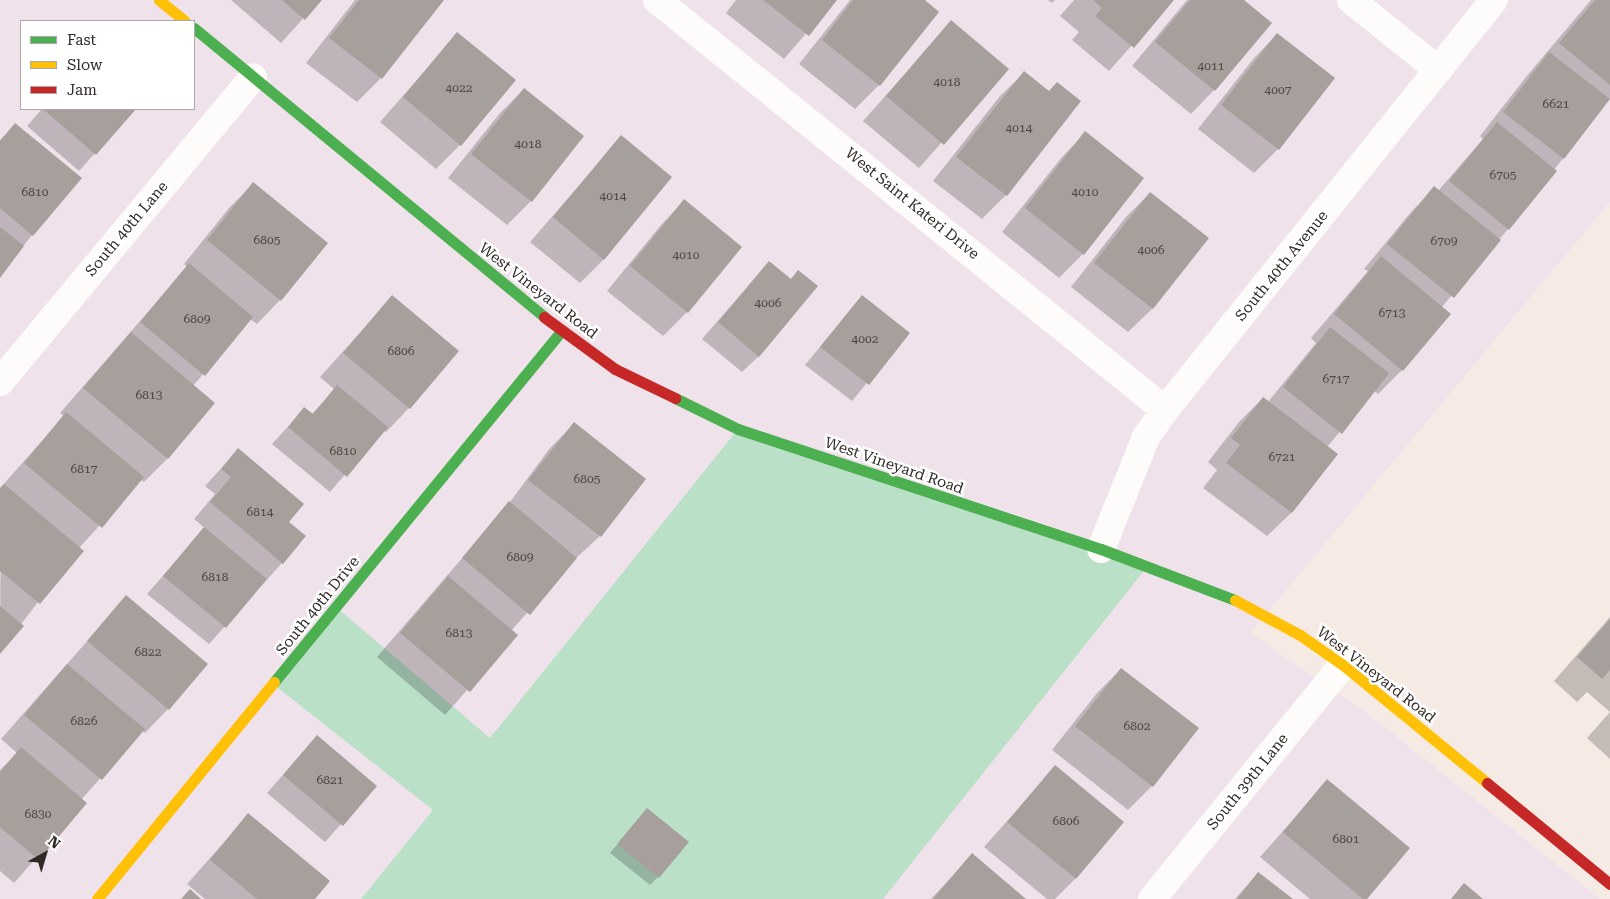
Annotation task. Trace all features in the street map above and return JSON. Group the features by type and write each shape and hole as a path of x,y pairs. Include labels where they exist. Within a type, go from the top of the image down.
{"street":[{"path":"159,0 184,20"},
{"name":"West Saint Kateri Drive","path":"657,0 1166,410"},
{"path":"1351,0 1438,70"},
{"name":"South 40th Avenue","path":"1101,549 1146,438 1166,410 1494,0"},
{"name":"West Vineyard Road","path":"195,29 561,331 615,369 738,429 1101,549 1254,609 1300,635 1343,665 1610,884"},
{"name":"South 40th Lane","path":"0,382 253,77"},
{"name":"South 40th Drive","path":"97,899 561,331"},
{"name":"South 39th Lane","path":"1152,899 1343,665"}],"shaded area":[{"path":"0,0 1610,0 1610,202 1250,633 1363,710 1600,899 0,899"}],"green space":[{"path":"738,429 1147,567 883,899 361,899 433,810 273,684 336,607 490,738"}],"building":[{"path":"282,0 322,0 305,20"},
{"path":"359,0 444,0 382,79 329,38"},
{"path":"763,0 837,0 809,36"},
{"path":"853,0 925,0 939,12 880,86 822,40"},
{"path":"1093,0 1174,0 1134,48 1095,16 1102,8"},
{"path":"1190,0 1244,0 1272,23 1215,91 1155,42"},
{"path":"1595,0 1610,0 1610,85 1559,43"},
{"path":"951,20 1009,69 944,145 886,96"},
{"path":"457,32 516,80 461,146 403,97"},
{"path":"1277,33 1335,78 1279,150 1221,105"},
{"path":"1549,52 1610,99 1564,159 1503,112"},
{"path":"1024,71 1049,91 1057,82 1081,101 1007,196 956,157"},
{"path":"524,88 584,136 532,202 471,154"},
{"path":"44,110 135,110 96,155"},
{"path":"1497,122 1557,171 1509,230 1449,181"},
{"path":"15,123 82,178 33,236 0,208 0,141"},
{"path":"1085,131 1144,178 1084,255 1025,208"},
{"path":"621,135 672,177 604,260 553,217"},
{"path":"253,182 328,243 281,301 207,240"},
{"path":"1434,186 1501,240 1454,298 1387,244"},
{"path":"1150,192 1209,238 1153,309 1094,263"},
{"path":"684,199 742,247 688,313 630,266"},
{"path":"0,227 24,246 0,278"},
{"path":"1381,256 1451,314 1403,371 1334,314"},
{"path":"769,261 791,279 798,270 818,286 759,357 718,322"},
{"path":"189,263 253,317 205,376 140,322"},
{"path":"392,295 459,351 410,409 343,353"},
{"path":"862,295 910,333 869,385 820,347"},
{"path":"1330,327 1389,373 1342,434 1283,387"},
{"path":"131,332 215,403 168,459 83,388"},
{"path":"337,385 388,427 347,477 288,427 304,407 313,414"},
{"path":"1263,397 1338,454 1292,513 1226,463 1240,445 1231,438"},
{"path":"66,412 144,477 102,528 24,463"},
{"path":"574,422 646,479 601,537 528,480"},
{"path":"238,448 304,504 289,522 306,536 283,564 210,502 231,477 221,469"},
{"path":"4,484 84,551 40,604 0,571 0,488"},
{"path":"509,501 577,558 530,615 462,558"},
{"path":"204,527 267,579 226,628 163,576"},
{"path":"448,576 518,635 470,692 400,633"},
{"path":"126,595 208,664 169,710 87,641"},
{"path":"0,606 24,626 0,654"},
{"path":"1610,619 1610,670 1602,679 1577,657"},
{"path":"67,664 145,729 102,780 24,715"},
{"path":"1121,668 1199,728 1153,787 1075,726"},
{"path":"317,735 377,786 343,826 283,775"},
{"path":"21,747 87,803 39,860 0,827 0,772"},
{"path":"1055,765 1124,822 1076,879 1007,822"},
{"path":"1327,779 1410,848 1367,899 1363,899 1283,832"},
{"path":"647,808 689,842 659,878 617,844"},
{"path":"248,813 330,881 315,899 257,899 210,860"},
{"path":"972,853 1026,899 933,899"},
{"path":"1258,872 1293,899 1237,899"},
{"path":"1464,883 1483,899 1451,899"},
{"path":"190,889 201,899 181,899"}],"traffic: fast":[{"path":"195,29 544,317"},
{"path":"274,682 561,331"},
{"path":"675,398 738,429 1101,549 1235,600"}],"traffic: slow":[{"path":"159,0 184,20"},
{"path":"1235,600 1300,635 1343,665 1487,783"},
{"path":"97,899 274,682"}],"traffic: jam":[{"path":"544,317 615,369 675,398"},
{"path":"1487,783 1610,884"}]}
